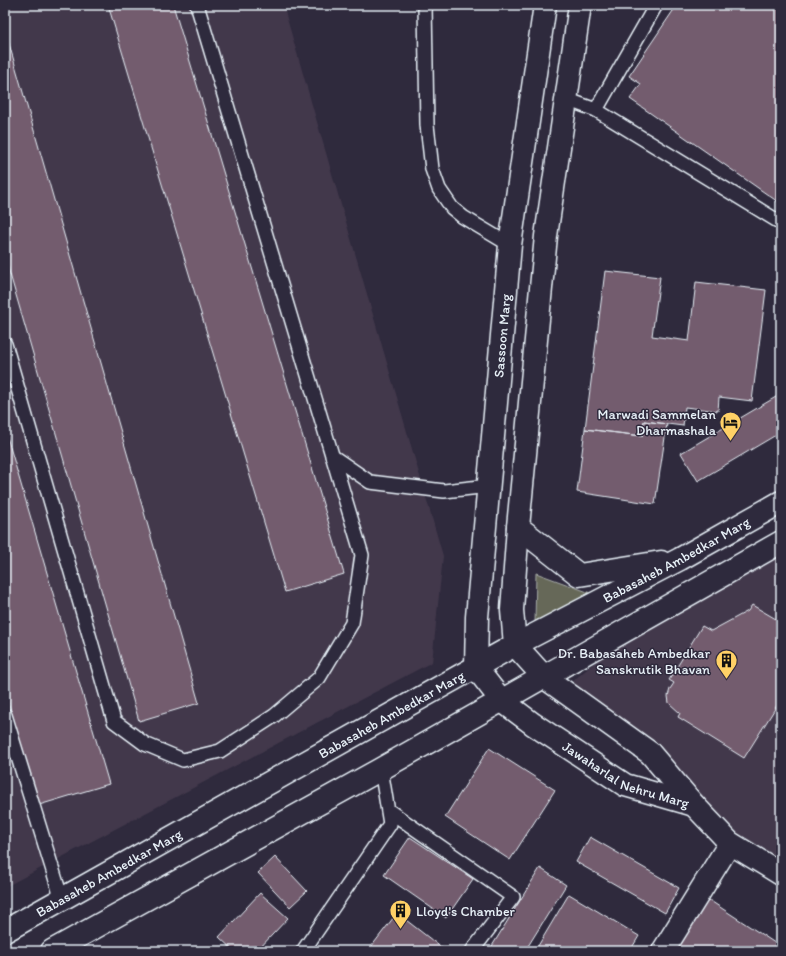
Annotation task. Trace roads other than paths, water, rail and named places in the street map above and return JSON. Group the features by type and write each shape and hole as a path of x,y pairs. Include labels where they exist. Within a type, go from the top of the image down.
{"main road":[{"name":"Sassoon Marg","path":"476,668 477,617 510,245 545,5"},
{"path":"580,5 546,236 518,527 512,610 515,644 544,677 650,753 694,805"},
{"name":"Babasaheb Ambedkar Marg","path":"5,931 476,668 515,644 680,559 781,502"},
{"path":"518,527 580,575 680,559"},
{"path":"52,951 381,769 781,542"},
{"name":"Jawaharlal Nehru Marg","path":"476,668 501,700 533,724 625,785 694,805 730,843 781,874"},
{"path":"663,951 730,843"}],"lane":[{"path":"5,344 114,721 145,744 183,760 220,751 274,716 319,678 352,622 362,555 197,5"},
{"path":"425,5 428,125 432,169 439,189 452,208 463,217 510,245"},
{"path":"596,110 656,5"},
{"path":"566,99 596,110 781,223"},
{"path":"332,456 370,482 444,491 489,486"},
{"path":"5,715 62,900"},
{"path":"303,951 390,824 381,769"},
{"path":"388,810 513,897 472,951"}],"place":[{"name":"Marwadi Sammelan Dharmashala","path":"731,442"},
{"name":"Dr. Babasaheb Ambedkar Sanskrutik Bhavan","path":"726,680"},
{"name":"Lloyd's Chamber","path":"401,930"}]}
